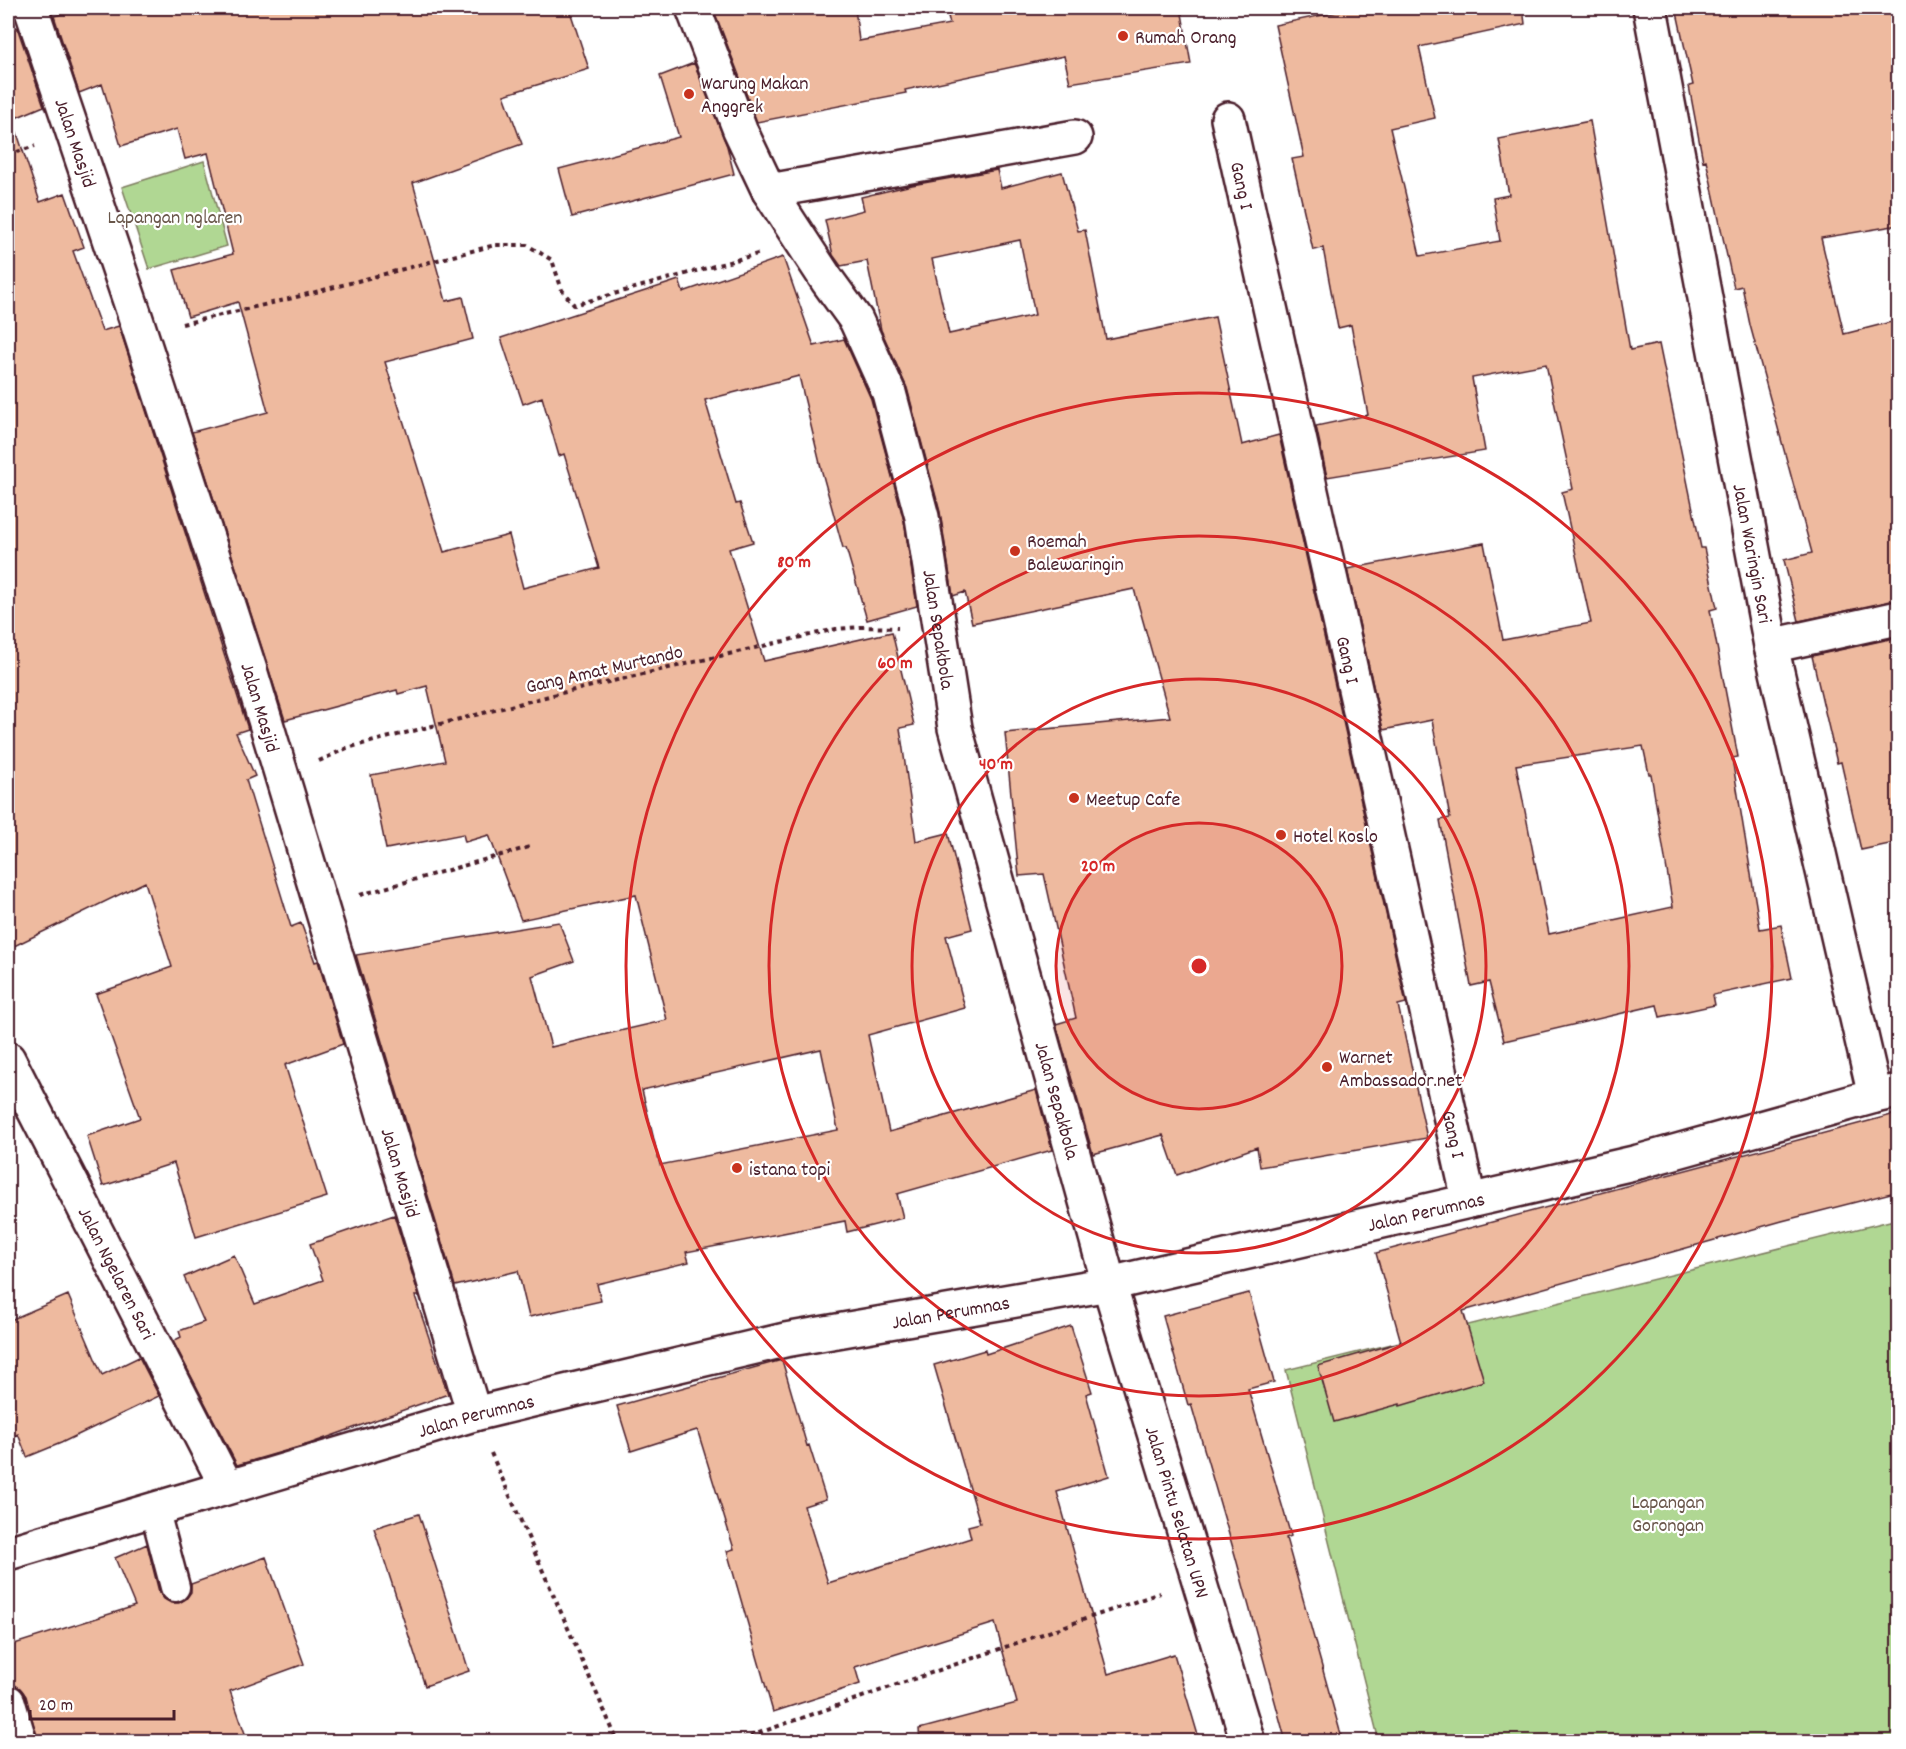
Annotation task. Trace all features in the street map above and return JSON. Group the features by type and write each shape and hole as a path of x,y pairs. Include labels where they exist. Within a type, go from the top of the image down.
{"street":[{"name":"Jalan Masjid","path":"30,8 140,333 250,670 474,1414"},
{"name":"Jalan Sepakbola","path":"693,8 740,130 769,191 801,242 856,320 889,393 922,517 955,728 1109,1284"},
{"name":"Jalan Waringin Sari","path":"1650,8 1772,645 1887,1094"},
{"name":"Gang I","path":"1228,119 1469,1200"},
{"path":"769,191 1075,137"},
{"path":"1772,645 1899,618"},
{"name":"Jalan Ngelaren Sari","path":"8,1059 228,1487"},
{"name":"Jalan Perumnas","path":"8,1553 474,1414 786,1340 1109,1284 1638,1162 1887,1094"},
{"name":"Jalan Pintu Selatan UPN","path":"1109,1284 1248,1742"},
{"path":"8,1702 20,1742"}],"lane":[{"path":"154,1508 175,1587"}],"path":[{"path":"140,333 285,300 495,246 527,245 552,260 562,290 574,305 801,242"},
{"name":"Gang Amat Murtando","path":"282,777 347,748 553,695 824,632 861,627 940,628"},
{"path":"321,907 533,846"},
{"path":"474,1414 618,1742"},
{"path":"733,1742 1199,1580"}],"green space":[{"name":"Lapangan nglaren","path":"204,161 227,246 149,269 122,187"},
{"name":"Lapangan Gorongan","path":"1898,1219 1898,1741 1379,1741 1286,1370"}],"building":[{"path":"84,8 569,8 589,69 504,95 522,144 413,183 446,301 463,297 473,339 385,362 444,552 509,535 523,588 599,568 564,454 559,456 542,397 523,404 501,338 679,280 683,292 783,257 814,346 844,339 871,399 904,521 917,606 867,620 846,548 843,548 799,376 705,400 736,504 740,503 753,542 729,549 764,661 892,632 914,725 900,728 916,841 948,833 972,929 946,936 965,1008 868,1035 889,1132 1036,1090 1052,1150 897,1194 903,1218 847,1232 845,1221 686,1252 689,1262 597,1284 601,1301 529,1317 518,1271 455,1286 356,955 559,922 574,961 532,976 551,1047 667,1020 636,895 521,920 489,835 465,842 463,834 386,849 371,775 445,761 427,686 398,694 397,690 285,720 192,432 268,412 238,302 188,317 174,270 233,254 208,153 185,159 177,129 121,146 102,84 79,93 54,16","holes":["821,1049 838,1130 660,1165 642,1090"]},
{"path":"713,8 855,8 859,41 950,24 946,8 1181,8 1191,64 1070,83 1064,56 905,90 906,93 757,122"},
{"path":"1356,8 1523,8 1525,24 1419,47 1435,118 1390,128 1420,256 1500,241 1493,198 1509,195 1499,139 1590,121 1630,350 1659,344 1701,548 1704,548 1717,608 1710,610 1738,757 1732,758 1760,929 1781,925 1792,978 1713,995 1715,1005 1660,1017 1657,1005 1504,1041 1489,982 1471,986 1440,820 1450,818 1432,720 1383,730 1347,569 1484,543 1503,640 1591,623 1562,492 1573,489 1546,364 1472,378 1485,451 1327,477 1316,426 1368,415 1351,325 1338,328 1323,248 1313,250 1292,159 1304,157 1275,25","holes":["1643,746 1649,774 1651,774 1673,907 1549,934 1516,765"]},
{"path":"1676,8 1899,8 1899,225 1821,238 1844,334 1899,320 1899,600 1799,621 1784,560 1812,553 1750,325 1742,286 1734,288 1706,160 1703,161 1689,86 1693,85"},
{"path":"17,27 44,106 8,121 8,29"},
{"path":"694,63 727,146 734,174 572,217 559,169 679,137 660,76"},
{"path":"15,127 40,202 65,193 84,247 73,251 102,331 119,326 248,729 236,733 255,776 246,780 291,927 301,923 315,962 318,961 343,1044 285,1065 327,1197 196,1237 174,1163 103,1186 87,1136 140,1118 96,994 172,967 145,882 8,949 8,128"},
{"path":"997,170 1001,188 1062,172 1078,231 1085,230 1106,339 1215,317 1242,445 1279,435 1406,1003 1398,1005 1427,1138 1260,1167 1257,1147 1177,1175 1163,1135 1093,1154 1056,1024 1076,1018 1044,874 1019,876 1005,733 1170,717 1134,589 972,623 965,592 953,596 940,512 907,388 881,330 867,261 841,266 833,255 825,220 864,210 861,197 912,185","holes":["1020,240 1035,315 949,334 932,259"]},
{"path":"1899,637 1899,842 1861,850 1841,762 1837,763 1812,656"},
{"path":"1899,1113 1899,1191 1782,1221 1463,1311 1484,1381 1400,1406 1400,1404 1334,1422 1318,1366 1401,1342 1376,1253"},
{"path":"394,1215 419,1296 415,1296 448,1394 309,1444 237,1465 173,1341 181,1337 179,1331 204,1322 184,1277 234,1255 255,1304 323,1280 310,1244"},
{"path":"1249,1293 1274,1382 1248,1389 1291,1536 1286,1538 1343,1742 1286,1742 1235,1555 1163,1316"},
{"path":"68,1295 102,1375 139,1357 159,1396 27,1457 18,1434 8,1438 8,1321"},
{"path":"1071,1326 1092,1392 1086,1394 1109,1476 1057,1492 1108,1674 1174,1654 1200,1742 920,1742 919,1729 1017,1703 995,1623 855,1667 860,1684 773,1712 727,1551 734,1549 697,1430 631,1451 617,1406 782,1360 807,1446 809,1445 826,1499 804,1506 828,1583 971,1538 968,1526 980,1523 934,1365 985,1350 986,1354"},
{"path":"419,1514 469,1671 425,1686 374,1528"},
{"path":"147,1544 159,1592 171,1603 179,1603 186,1599 191,1592 191,1584 266,1557 304,1664 230,1691 248,1742 38,1742 26,1696 20,1688 10,1684 8,1646 135,1606 115,1558"}],"place":[{"name":"Rumah Orang","path":"1123,36"},
{"name":"Warung Makan Anggrek","path":"689,94"},
{"name":"Roemah Balewaringin","path":"1015,551"},
{"name":"Meetup Cafe","path":"1074,798"},
{"name":"Hotel Koslo","path":"1281,835"},
{"name":"Warnet Ambassador.net","path":"1327,1067"},
{"name":"istana topi","path":"737,1168"}]}
